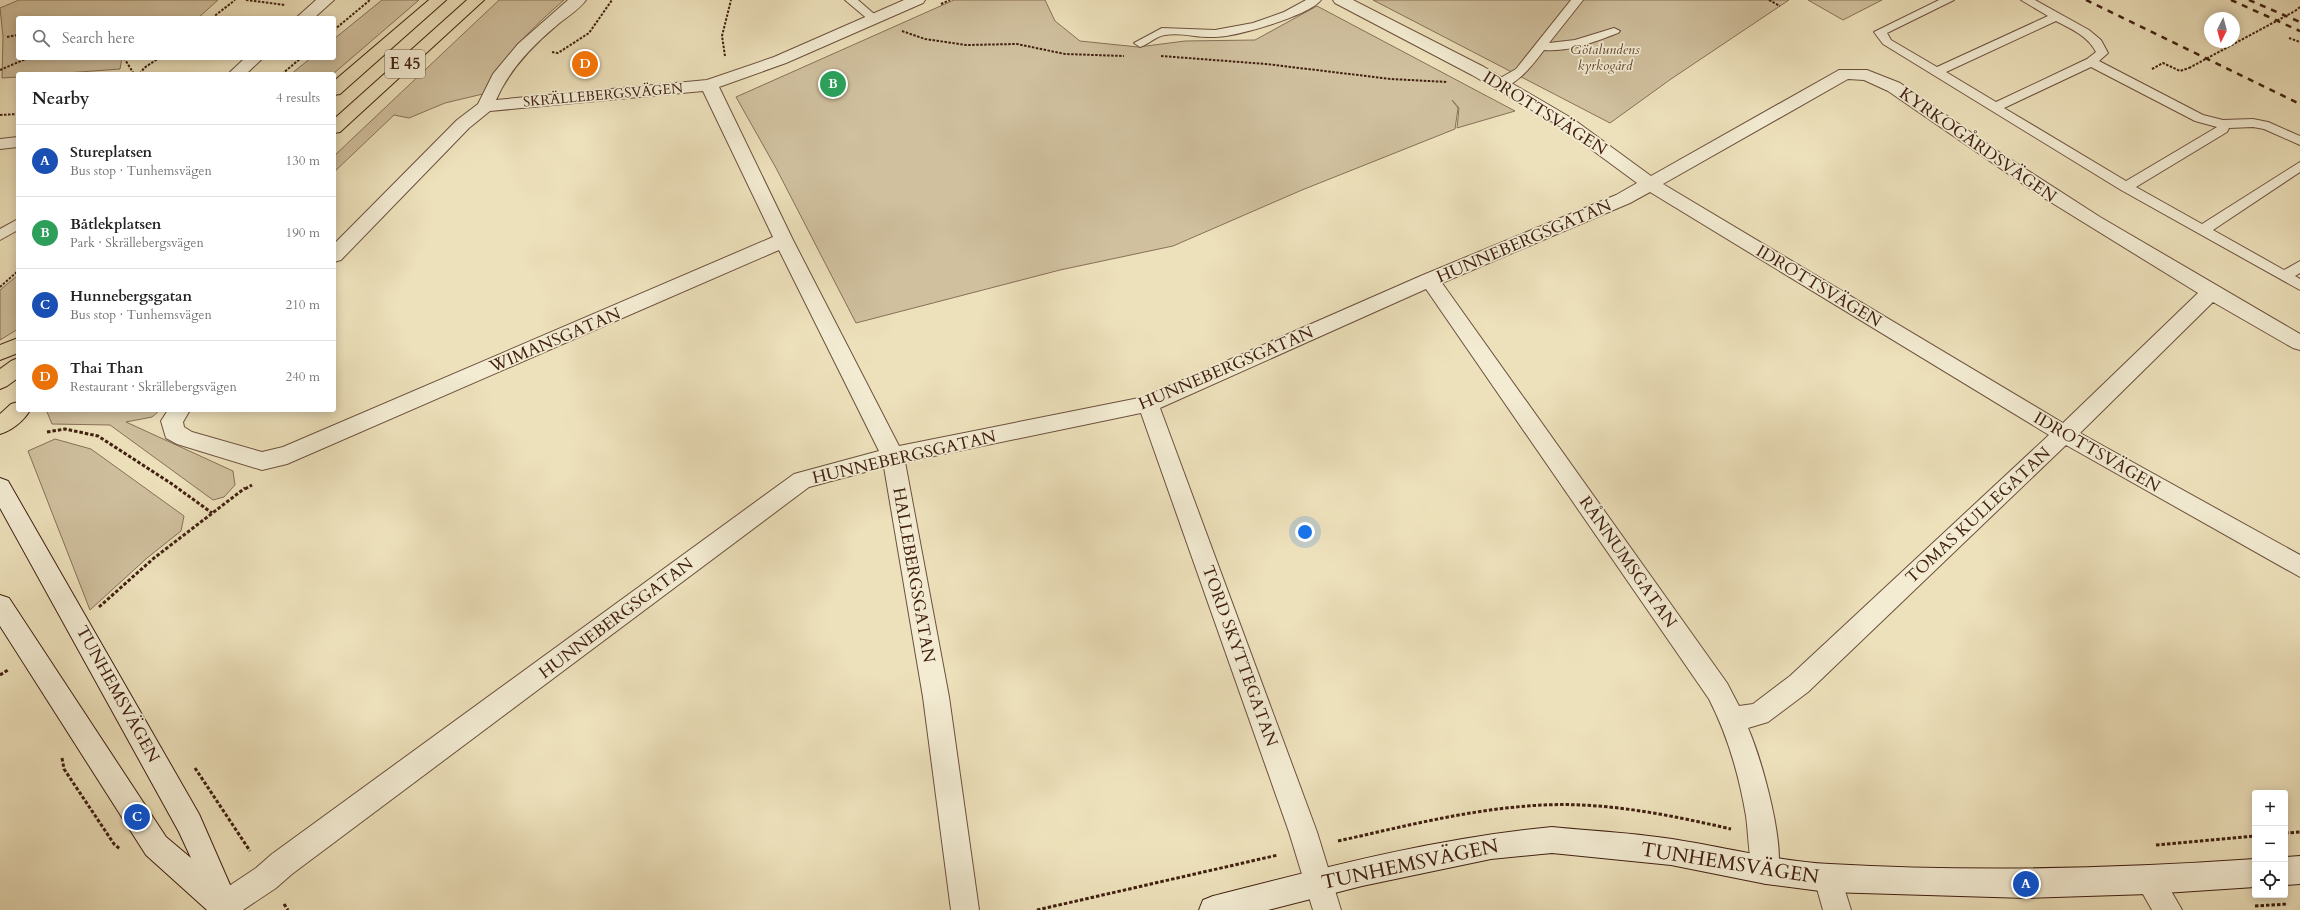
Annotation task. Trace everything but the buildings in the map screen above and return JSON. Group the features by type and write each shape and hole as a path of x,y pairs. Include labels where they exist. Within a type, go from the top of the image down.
{"highway":[{"name":"E 45","path":"336,88 438,0"},
{"name":"E 45","path":"336,126 476,0"},
{"path":"0,353 16,346"},
{"path":"0,381 16,368"},
{"path":"0,426 17,412"}],"street":[{"path":"336,254 463,124 485,106 498,77 520,49 578,0"},
{"name":"SKRÄLLEBERGSVÄGEN","path":"485,106 709,85 780,60 917,0"},
{"name":"IDROTTSVÄGEN","path":"1341,0 1478,71 1567,123 1650,184 2064,434 2300,567"},
{"path":"238,72 253,60"},
{"name":"KYRKOGÅRDSVÄGEN","path":"1650,184 1846,74 1867,75 1894,87 2064,205 2210,292 2300,343"},
{"path":"709,85 784,240"},
{"path":"0,144 16,142"},
{"name":"HUNNEBERGSGATAN","path":"225,908 266,878 282,864 802,480 893,456 1148,404 1430,280 1623,199 1650,184"},
{"name":"HALLEBERGSGATAN","path":"784,240 893,456 936,697 965,910"},
{"name":"WIMANSGATAN","path":"176,415 174,432 185,438 224,452 262,461 287,455 784,240"},
{"name":"RÅNNUMSGATAN","path":"1430,280 1718,691 1734,719 1746,753 1762,822 1766,870"},
{"name":"TOMAS KULLEGATAN","path":"1734,719 1759,714 1799,684 2064,434 2210,292"},
{"name":"TORD SKYTTEGATAN","path":"1148,404 1303,832 1327,910"},
{"name":"TUNHEMSVÄGEN","path":"0,487 189,823 225,908"},
{"path":"0,605 156,846 225,908"},
{"name":"TUNHEMSVÄGEN","path":"1213,910 1319,882 1491,846 1552,840 1671,852 1766,870 1828,878 2026,884 2149,880 2252,873"},
{"path":"2288,871 2300,870"},
{"path":"1828,878 1837,910"},
{"path":"2149,880 2168,910"}],"lane":[{"path":"851,0 874,19"},
{"path":"1140,43 1162,31 1215,34 1256,26 1288,14 1315,0"},
{"path":"1500,84 1520,72 1577,0"},
{"path":"1948,0 1880,32 1887,42 2126,187 2300,285"},
{"path":"1996,107 2091,62 2102,53 2097,42 2085,32 2027,0"},
{"path":"1937,72 2057,16"},
{"path":"1541,46 1555,48 1574,46 1614,31"},
{"path":"2091,62 2199,118 2223,124 2253,123 2268,126 2300,141"},
{"path":"2126,187 2223,130 2223,124"},
{"path":"2203,230 2300,166"},
{"path":"0,235 16,225"},
{"path":"2285,276 2300,266"}],"path":[{"path":"215,16 236,0"},
{"path":"246,0 315,9"},
{"path":"336,28 370,0"},
{"path":"731,0 723,38 722,51 738,75"},
{"path":"1769,0 1780,6"},
{"path":"2189,68 2300,7"},
{"path":"899,30 925,39 966,45 1018,44 1064,54 1131,56"},
{"path":"7,37 16,35"},
{"path":"2290,38 2300,42"},
{"path":"1154,56 1266,64 1391,79 1455,83 1470,79 1478,71"},
{"path":"0,70 23,60"},
{"path":"125,60 133,72"},
{"path":"141,72 144,68 156,60"},
{"path":"284,72 299,60"},
{"path":"0,115 16,114"},
{"path":"0,287 16,273"},
{"path":"47,432 65,429 98,436 172,484 212,513"},
{"path":"245,489 262,461"},
{"path":"96,611 154,558 212,513 257,482"},
{"path":"0,675 10,668"},
{"path":"2288,833 2300,832"},
{"path":"251,851 257,847"}],"green space":[{"path":"19,0 218,0 200,16 16,16 16,60 122,60 120,69 79,72 16,72 16,77 2,78 3,37 0,8"},
{"path":"382,0 419,0 335,72 294,72 308,60 336,60 336,37"},
{"path":"499,0 564,0 530,31 510,54 501,66 487,93 445,103 409,118 394,115 336,170 336,154"},
{"path":"954,0 1045,0 1055,21 1080,41 1138,47 1185,41 1255,40 1317,6 1515,111 1457,128 1459,108 1452,100 1458,108 1455,129 1302,190 1173,246 1060,270 856,323 776,168 736,97"},
{"name":"Götalundens kyrkogård","path":"1373,0 1789,0 1671,79 1610,123"},
{"path":"1808,0 1882,0 1843,20"},
{"path":"16,277 16,330 0,340 0,290"},
{"path":"47,412 158,412 152,417 126,422 233,471 235,485 224,497 213,500 110,425 52,424"},
{"path":"55,439 91,449 184,516 181,531 147,558 90,610 28,451"}],"railway":[{"path":"2086,0 2300,104"},
{"path":"2231,0 2300,31"},
{"path":"2249,0 2300,22"}],"place":[{"name":"Thai Than","path":"585,64"},
{"name":"Båtlekplatsen","path":"833,84"},
{"name":"Hunnebergsgatan","path":"137,817"},
{"name":"Stureplatsen","path":"2026,884"}]}
